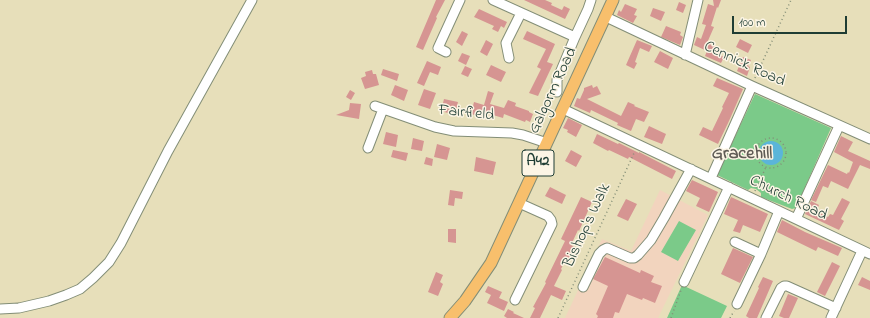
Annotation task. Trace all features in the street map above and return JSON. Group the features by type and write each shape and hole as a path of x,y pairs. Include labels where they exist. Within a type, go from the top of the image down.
{"main road":[{"name":"Galgorm Road","path":"450,318 466,301 491,263 613,0"}],"street":[{"path":"0,309 19,308 50,301 80,289 109,262 122,243 168,151 252,0"},
{"path":"446,52 438,48 460,0"},
{"path":"493,0 575,37"},
{"path":"557,92 557,80 591,0"},
{"path":"685,54 698,0"},
{"path":"509,58 506,43 521,13"},
{"name":"Cennick Road","path":"606,17 752,86 870,139"},
{"path":"711,178 752,86"},
{"name":"Fairfield","path":"368,148 379,107 435,127 454,130 512,133 547,143"},
{"name":"Church Road","path":"563,109 866,252"},
{"path":"796,220 839,126"},
{"path":"584,287 599,254 603,250 607,248 630,258 634,258 638,255 651,240 661,224 691,169"},
{"path":"684,282 729,187"},
{"path":"515,300 552,224 548,216 519,203"},
{"path":"737,304 761,254 779,211"},
{"path":"735,242 761,254"},
{"path":"831,318 866,252"},
{"path":"766,318 781,288 784,286 836,308"}],"path":[{"path":"752,86 791,0"},
{"path":"773,138 782,144 785,148 786,154 781,163 777,166 771,168 766,167 758,160 756,149 763,140 773,138"},
{"name":"Bishop's Walk","path":"558,318 638,144"},
{"path":"752,198 766,167"},
{"path":"671,318 684,282"}],"shaded area":[{"path":"660,190 708,215 658,318 565,318 602,239 631,251"}],"green space":[{"path":"755,94 831,128 796,208 792,209 761,197 761,193 756,189 751,188 748,190 717,175"},
{"path":"679,221 696,230 678,261 661,252"},
{"path":"682,285 727,306 721,318 667,318"}],"water":[{"path":"771,141 776,142 782,148 782,158 776,164 771,165 766,164 760,158 759,153 760,148 766,142"}],"building":[{"path":"436,0 445,0 436,17 437,18 423,50 416,47"},
{"path":"524,0 545,0 552,3 551,5 562,10 564,6 570,9 565,19"},
{"path":"713,0 721,0 718,8 717,7 711,26 714,27 707,43 716,47 714,52 724,57 721,63 705,56 707,51 694,45 697,37 701,39 706,25 702,24 708,4 714,6"},
{"path":"679,2 686,5 683,13 676,10"},
{"path":"625,4 637,9 634,15 637,16 633,23 617,15 619,10 621,12"},
{"path":"653,8 665,12 661,21 650,16"},
{"path":"479,9 507,22 504,28 501,26 498,32 492,29 494,26 474,17"},
{"path":"666,26 681,32 680,35 683,37 680,45 661,37"},
{"path":"462,31 468,34 462,46 456,42"},
{"path":"527,31 555,44 547,62 553,64 538,96 529,93 541,69 537,67 546,49 523,39"},
{"path":"740,39 752,45 748,53 736,47"},
{"path":"486,40 493,44 487,56 480,52"},
{"path":"637,40 652,46 649,52 640,48 635,62 637,63 634,69 626,65"},
{"path":"660,51 673,58 668,69 654,62"},
{"path":"462,53 470,56 466,65 458,61"},
{"path":"743,57 751,60 748,66 750,67 747,76 737,71"},
{"path":"427,61 441,67 438,75 430,72 424,86 417,83"},
{"path":"491,65 506,72 501,82 486,75"},
{"path":"465,66 472,69 468,77 461,74"},
{"path":"383,69 399,74 397,81 381,75"},
{"path":"372,70 373,74 376,74 379,85 365,89 361,78 366,76 365,72"},
{"path":"717,78 743,89 718,144 699,135 703,127 712,131 729,93 713,86"},
{"path":"395,85 408,90 404,101 391,95"},
{"path":"592,85 593,88 597,86 601,94 587,99 621,116 628,102 649,112 644,122 636,119 631,131 591,110 590,113 574,106 577,98 580,99 584,88"},
{"path":"424,89 436,93 430,109 418,105"},
{"path":"350,90 355,93 351,100 346,97"},
{"path":"488,91 494,93 490,104 504,108 508,100 516,103 515,106 533,114 530,122 526,120 525,122 504,114 503,118 483,112 482,117 471,114 474,102 484,105"},
{"path":"444,99 458,102 455,115 441,111"},
{"path":"350,103 361,104 359,119 336,115 349,110"},
{"path":"568,118 582,125 576,137 567,132 568,130 563,128"},
{"path":"649,126 666,134 662,144 644,137"},
{"path":"386,132 398,135 396,147 383,144"},
{"path":"597,134 639,152 676,171 672,179 629,157 628,159 593,143"},
{"path":"841,136 853,142 848,151 870,161 870,169 860,165 848,189 831,181 828,188 823,186 816,202 811,200 828,165 847,174 848,172 849,173 853,162 834,152"},
{"path":"413,138 424,141 422,151 411,149"},
{"path":"437,144 450,148 447,160 434,157"},
{"path":"393,150 408,153 406,161 391,157"},
{"path":"571,150 582,156 576,167 565,161"},
{"path":"426,157 433,159 432,166 424,164"},
{"path":"476,157 496,162 493,175 474,171"},
{"path":"692,180 718,192 709,212 696,206 700,198 686,191"},
{"path":"550,187 566,195 562,204 545,196"},
{"path":"450,190 463,192 462,199 455,198 454,206 448,205"},
{"path":"581,197 592,202 571,245 576,248 571,259 567,257 554,286 566,291 562,300 551,295 540,318 530,318 535,308 533,307 546,283 545,282 565,241 561,239"},
{"path":"731,197 768,214 760,232 743,225 740,233 733,231 738,220 724,214"},
{"path":"842,198 850,202 841,219 844,221 839,230 805,214 811,201 819,205 816,211 828,217 830,214 833,215"},
{"path":"626,199 637,204 628,221 617,216"},
{"path":"782,220 842,248 838,256 818,247 816,251 777,232"},
{"path":"448,229 456,229 456,243 448,242"},
{"path":"733,248 753,257 740,283 721,274"},
{"path":"605,257 640,273 641,270 654,276 651,282 662,286 655,303 627,294 619,313 615,312 613,318 597,318 598,316 596,314 608,286 593,279"},
{"path":"832,262 840,266 825,296 817,292"},
{"path":"436,272 443,275 440,282 443,284 438,296 428,292"},
{"path":"763,277 773,281 757,318 749,318 746,316"},
{"path":"862,277 870,281 870,290 858,285"},
{"path":"488,286 502,292 499,298 508,302 504,311 487,303 491,295 485,292"},
{"path":"788,294 798,298 789,318 784,318 779,316"},
{"path":"508,309 524,318 507,318 504,316"}],"district":[{"name":"Gracehill","path":"742,155"}]}
